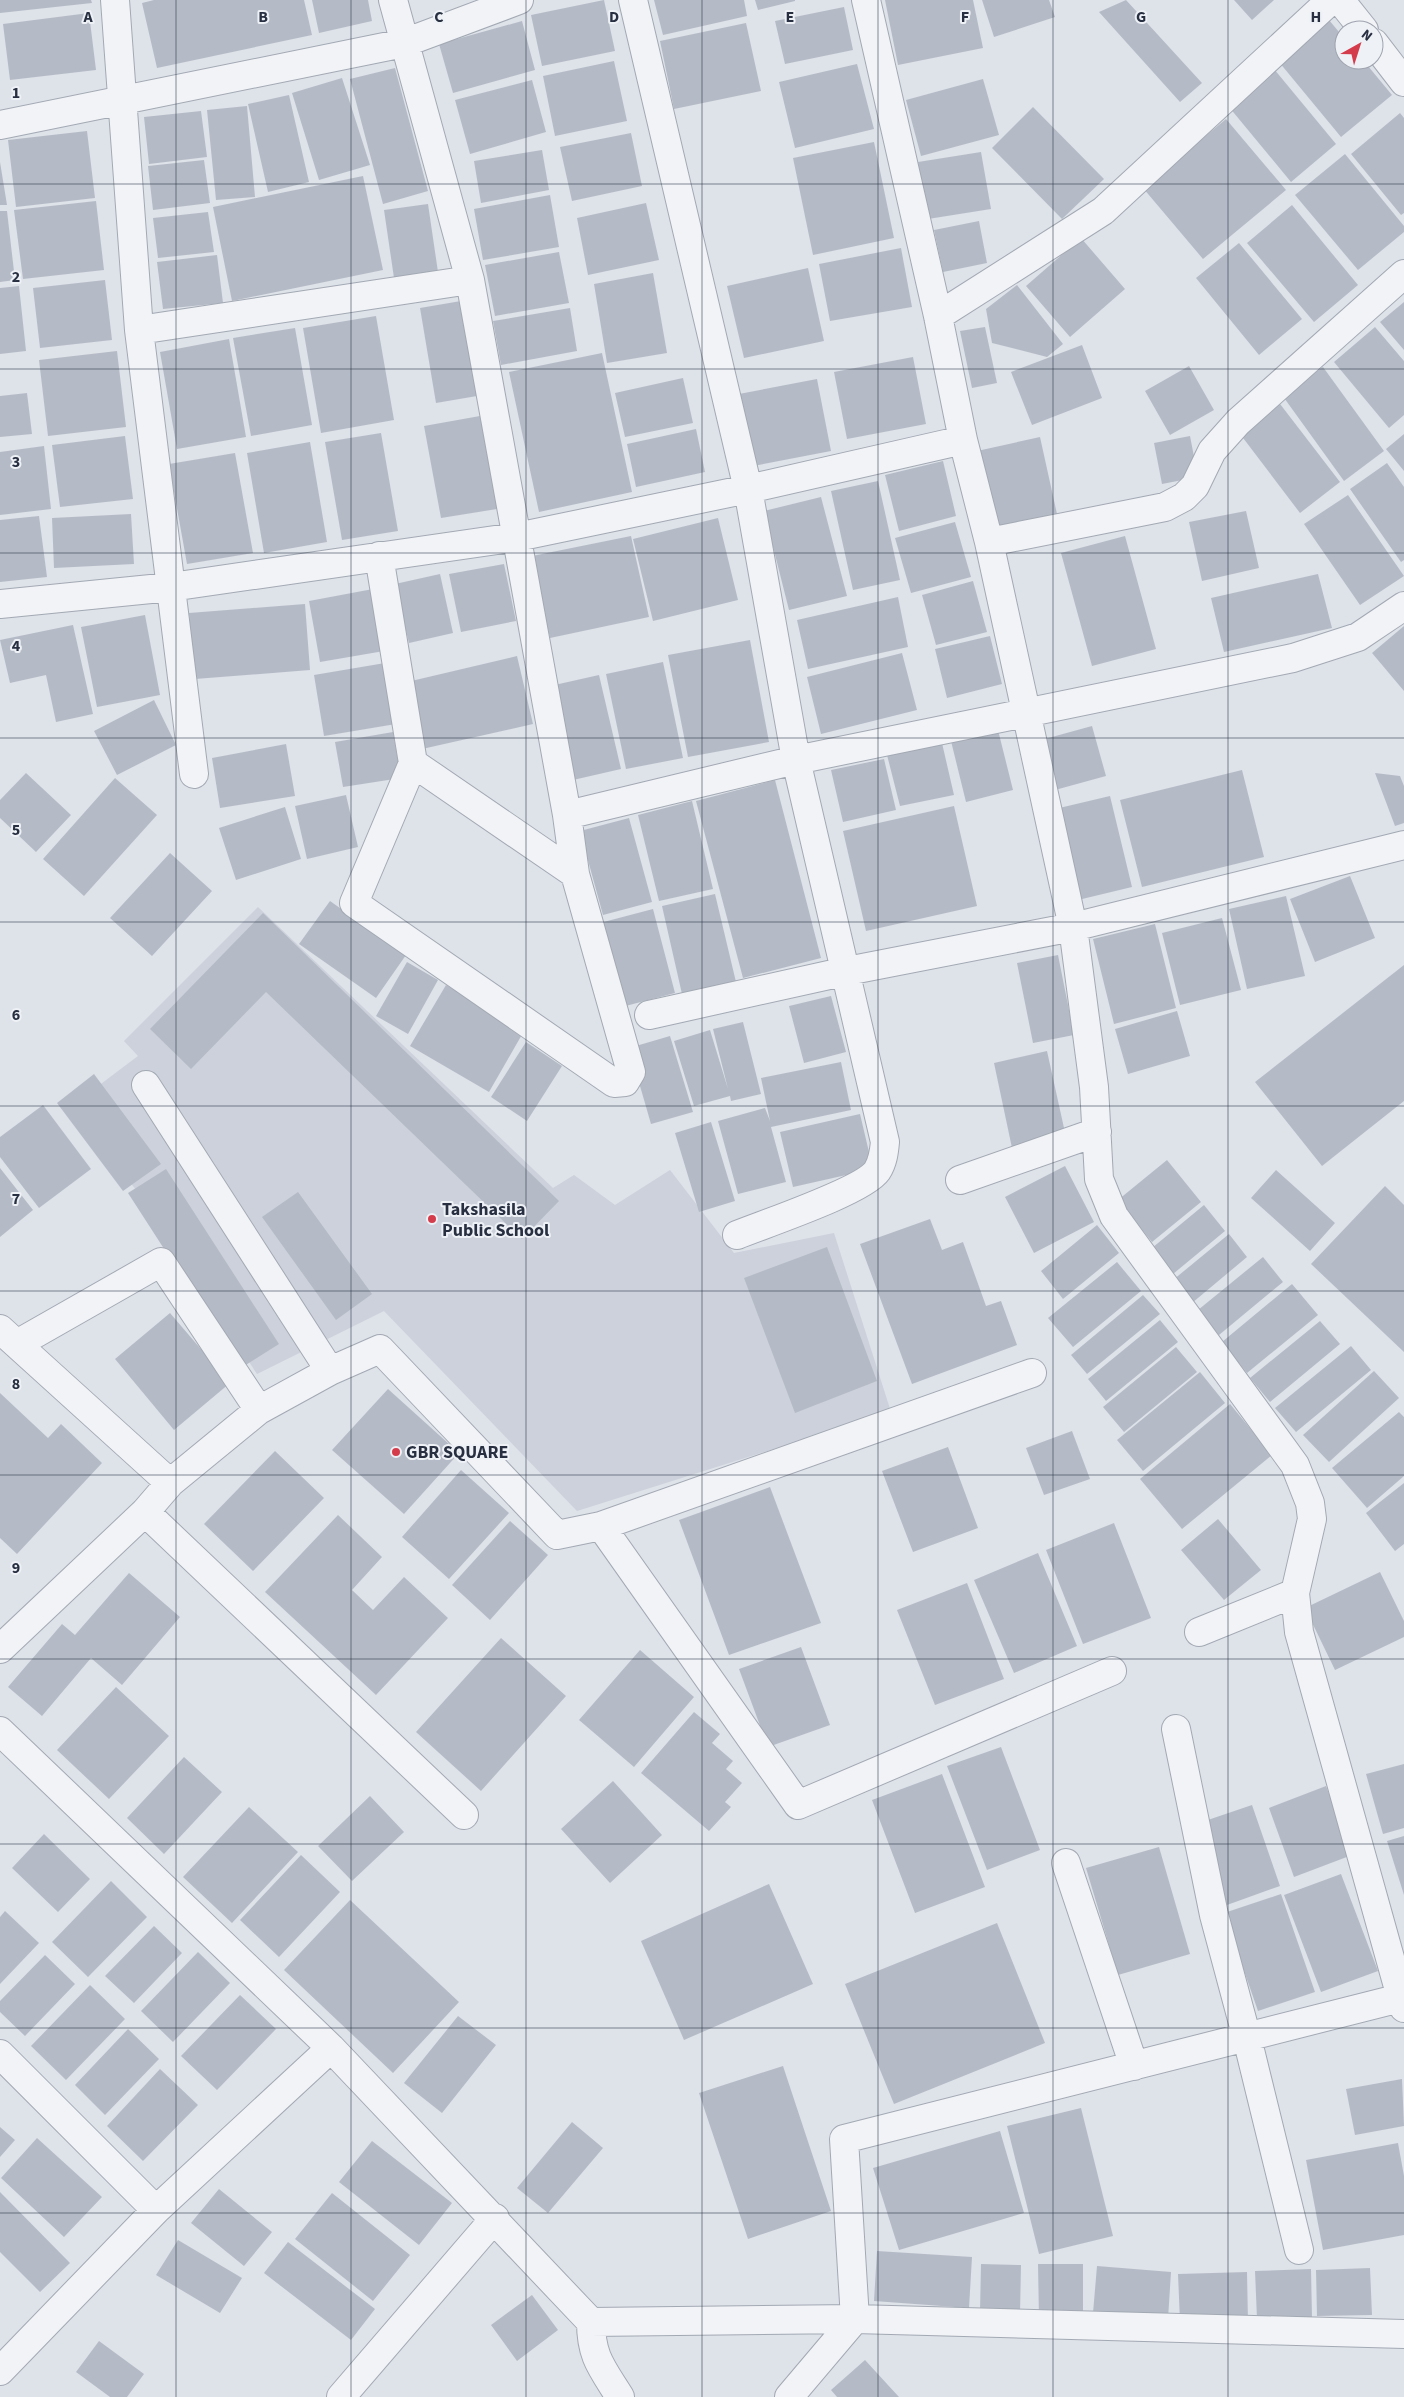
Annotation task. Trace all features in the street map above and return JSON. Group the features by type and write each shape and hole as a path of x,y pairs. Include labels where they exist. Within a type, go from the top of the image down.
{"street":[{"path":"115,0 139,330 194,774"},
{"path":"379,556 413,763 354,903 614,1083 625,1082 631,1072 575,874 567,815 470,280 393,0"},
{"path":"0,124 404,43 519,0"},
{"path":"633,0 748,489 796,760 885,1142 884,1157 876,1172 858,1186 737,1235"},
{"path":"789,2397 855,2319 844,2140 1134,2066 1403,2001 1299,1632 1294,1594 1312,1519 1310,1503 1295,1465 1114,1216 1099,1179 1094,1087 1073,927 989,542 963,440 938,316 866,0"},
{"path":"938,316 1103,211 1330,0"},
{"path":"1340,0 1356,20"},
{"path":"1384,54 1402,74"},
{"path":"989,542 1165,507 1184,497 1196,486 1212,451 1233,427 1404,274"},
{"path":"139,330 470,280"},
{"path":"0,604 171,587 379,556 517,538 748,489 963,440"},
{"path":"567,815 796,760 1293,658 1358,637 1404,606"},
{"path":"413,763 575,874"},
{"path":"650,1015 846,971 1073,927 1404,846"},
{"path":"146,1085 330,1370"},
{"path":"960,1180 1097,1132"},
{"path":"170,1483 9,1336 162,1262 259,1410"},
{"path":"0,1649 145,1512 170,1483 259,1410 330,1370 380,1349 557,1535 601,1526 1032,1374"},
{"path":"145,1512 464,1815"},
{"path":"601,1526 798,1805 1112,1671"},
{"path":"1199,1632 1294,1594"},
{"path":"1176,1729 1214,1916 1247,2038 1299,2250"},
{"path":"0,1730 331,2048 592,2322 591,2341 595,2358 620,2397"},
{"path":"1066,1863 1134,2066"},
{"path":"0,2371 156,2210 331,2048"},
{"path":"0,2054 156,2210"},
{"path":"342,2397 494,2218"},
{"path":"592,2322 855,2319 1404,2334"}],"shaded area":[{"name":"Takshasila Public School","path":"258,907 553,1188 574,1175 615,1205 670,1170 734,1253 834,1233 891,1412 577,1511 384,1311 257,1374 142,1197 69,1108 138,1056 124,1041"}],"building":[{"path":"0,0 91,0 92,3 0,13"},
{"path":"154,0 304,0 312,35 157,68 142,3"},
{"path":"312,0 368,0 372,21 319,33"},
{"path":"604,0 615,51 542,66 531,15"},
{"path":"654,0 744,0 747,16 663,35"},
{"path":"755,0 795,0 795,1 758,10"},
{"path":"885,0 973,0 983,48 898,65"},
{"path":"982,0 1049,0 1055,17 994,37"},
{"path":"1126,0 1202,83 1180,102 1099,12"},
{"path":"1234,0 1274,0 1252,20"},
{"path":"844,7 853,50 785,64 775,21"},
{"path":"89,13 96,70 10,80 3,24"},
{"path":"1329,20 1334,26 1334,70 1371,70 1392,95 1341,137 1279,62"},
{"path":"522,21 535,70 453,93 439,44"},
{"path":"746,23 761,91 674,109 660,41"},
{"path":"614,61 627,121 555,136 543,76"},
{"path":"857,64 874,129 795,148 779,82"},
{"path":"395,68 428,191 383,204 350,79"},
{"path":"1274,69 1336,144 1291,182 1229,107"},
{"path":"342,78 370,165 319,180 292,93"},
{"path":"983,79 999,135 921,156 906,100"},
{"path":"532,80 546,132 470,154 455,100"},
{"path":"289,95 309,182 268,192 248,104"},
{"path":"247,106 255,197 216,200 207,110"},
{"path":"1033,107 1104,179 1062,219 992,148"},
{"path":"201,111 207,157 149,164 144,117"},
{"path":"1400,113 1404,118 1404,213 1401,215 1351,154"},
{"path":"1226,119 1286,190 1203,259 1143,188"},
{"path":"87,131 95,198 16,207 8,140"},
{"path":"631,133 642,186 572,201 560,147"},
{"path":"874,142 894,238 813,255 793,158"},
{"path":"542,150 549,190 481,203 474,161"},
{"path":"981,152 991,209 928,219 918,162"},
{"path":"1345,154 1404,226 1404,232 1358,270 1295,195"},
{"path":"204,160 210,203 153,210 148,166"},
{"path":"0,162 7,205 0,205"},
{"path":"363,176 383,270 232,301 213,207"},
{"path":"550,195 559,247 483,260 474,209"},
{"path":"96,201 104,270 23,279 14,210"},
{"path":"646,203 659,260 588,275 577,218"},
{"path":"428,204 438,272 394,278 384,210"},
{"path":"1292,205 1358,285 1314,322 1247,243"},
{"path":"0,211 7,211 15,280 0,282"},
{"path":"208,212 214,252 158,258 153,218"},
{"path":"979,221 987,263 943,272 934,230"},
{"path":"1081,238 1125,289 1070,337 1026,286"},
{"path":"1239,243 1302,319 1259,355 1196,278"},
{"path":"901,248 912,307 830,321 819,264"},
{"path":"559,252 569,303 495,316 485,265"},
{"path":"217,255 223,303 163,309 157,262"},
{"path":"808,268 824,341 744,358 727,286"},
{"path":"653,273 667,353 607,363 594,284"},
{"path":"105,280 112,340 40,348 33,288"},
{"path":"1017,285 1063,344 1047,357 992,343 986,309"},
{"path":"19,286 26,351 0,354 0,288"},
{"path":"461,301 477,396 436,403 420,308"},
{"path":"1404,302 1404,350 1380,322"},
{"path":"570,308 577,351 501,365 493,321"},
{"path":"376,316 394,420 321,433 303,328"},
{"path":"985,327 997,383 972,388 960,331"},
{"path":"1375,327 1404,361 1404,415 1389,428 1334,362"},
{"path":"295,328 312,425 251,436 233,338"},
{"path":"229,339 246,437 177,449 160,352"},
{"path":"1082,345 1102,398 1032,425 1011,372"},
{"path":"117,351 126,427 48,436 39,360"},
{"path":"602,353 632,492 539,512 509,372"},
{"path":"913,357 926,424 847,439 834,372"},
{"path":"1189,366 1214,410 1170,435 1145,391"},
{"path":"1323,367 1384,451 1344,481 1282,395"},
{"path":"683,378 693,423 625,437 615,393"},
{"path":"817,379 831,451 753,466 739,394"},
{"path":"27,393 32,434 0,437 0,396"},
{"path":"1277,400 1340,482 1300,513 1237,430"},
{"path":"480,416 497,509 441,518 424,426"},
{"path":"696,429 705,472 636,487 627,444"},
{"path":"381,433 398,531 342,540 325,442"},
{"path":"1404,434 1404,471 1386,449"},
{"path":"125,436 133,499 60,507 52,445"},
{"path":"1190,436 1198,477 1162,484 1154,443"},
{"path":"1040,437 1057,514 994,527 977,451"},
{"path":"310,442 327,542 264,553 247,453"},
{"path":"44,446 51,509 0,515 0,452"},
{"path":"235,453 253,553 187,564 169,464"},
{"path":"943,461 956,516 899,531 885,475"},
{"path":"1387,463 1404,487 1404,560 1401,562 1350,489"},
{"path":"878,481 900,580 853,590 831,491"},
{"path":"1348,495 1404,576 1360,605 1304,524"},
{"path":"821,497 847,596 789,610 764,511"},
{"path":"1246,511 1259,568 1202,581 1189,522"},
{"path":"131,514 134,564 54,568 52,518"},
{"path":"39,516 47,577 0,582 0,520"},
{"path":"718,518 738,600 653,621 633,539"},
{"path":"955,522 971,577 911,593 895,538"},
{"path":"631,536 649,617 550,638 532,556"},
{"path":"1125,536 1156,649 1092,666 1061,553"},
{"path":"504,564 516,621 461,632 449,574"},
{"path":"440,574 453,633 409,643 395,584"},
{"path":"1318,574 1332,628 1224,652 1211,598"},
{"path":"973,581 987,632 936,645 922,595"},
{"path":"373,589 384,651 320,662 309,601"},
{"path":"898,597 908,647 808,669 797,620"},
{"path":"305,604 310,670 195,679 189,613"},
{"path":"145,615 160,695 97,707 81,627"},
{"path":"73,625 93,714 56,722 46,675 10,683 0,640"},
{"path":"1404,626 1404,691 1372,653"},
{"path":"990,636 1002,684 947,698 935,649"},
{"path":"750,640 769,742 688,757 668,655"},
{"path":"902,653 917,710 821,734 807,677"},
{"path":"517,656 533,724 422,749 407,682"},
{"path":"663,662 683,758 626,769 606,674"},
{"path":"385,663 396,724 324,736 314,675"},
{"path":"599,675 621,769 573,780 550,686"},
{"path":"154,700 176,745 117,775 94,731"},
{"path":"997,726 1013,790 966,802 950,737"},
{"path":"1092,726 1106,776 1055,790 1041,740"},
{"path":"393,732 401,778 343,787 335,742"},
{"path":"942,743 954,795 900,806 887,755"},
{"path":"286,744 295,796 220,808 212,758"},
{"path":"884,759 896,810 843,822 831,770"},
{"path":"1242,770 1264,857 1142,887 1120,800"},
{"path":"26,773 71,815 36,852 0,818 0,800"},
{"path":"1375,773 1400,776 1404,786 1404,823 1395,826"},
{"path":"115,778 157,815 84,896 43,859"},
{"path":"775,780 821,958 743,978 696,801"},
{"path":"346,795 358,847 307,859 295,806"},
{"path":"1110,796 1132,887 1078,900 1055,809"},
{"path":"692,801 713,889 659,901 638,815"},
{"path":"954,806 977,906 866,931 843,831"},
{"path":"285,807 301,859 236,880 219,828"},
{"path":"629,818 652,902 603,915 580,831"},
{"path":"170,853 212,891 152,956 110,918"},
{"path":"1350,876 1375,938 1315,962 1290,899"},
{"path":"715,894 736,982 682,994 662,906"},
{"path":"1286,896 1305,976 1247,989 1229,909"},
{"path":"330,901 406,955 376,998 299,944"},
{"path":"653,909 675,993 618,1008 596,924"},
{"path":"263,913 559,1201 522,1239 266,992 191,1069 150,1029"},
{"path":"1222,918 1241,990 1180,1005 1162,933"},
{"path":"1155,924 1176,1008 1114,1024 1093,939"},
{"path":"1058,955 1074,1035 1033,1043 1017,963"},
{"path":"407,962 438,980 408,1034 376,1016"},
{"path":"1404,965 1404,1101 1322,1166 1255,1082"},
{"path":"446,985 524,1031 489,1092 410,1046"},
{"path":"831,996 846,1052 804,1063 789,1006"},
{"path":"1177,1011 1190,1056 1128,1074 1115,1029"},
{"path":"743,1022 761,1094 731,1101 730,1096 694,1106 674,1041 710,1030 728,1089 713,1029"},
{"path":"670,1036 693,1112 651,1124 629,1048"},
{"path":"526,1042 562,1066 527,1121 491,1097"},
{"path":"1047,1051 1066,1137 1012,1148 994,1063"},
{"path":"841,1062 851,1110 771,1127 786,1182 738,1194 718,1121 765,1108 770,1121 761,1078"},
{"path":"94,1074 161,1164 123,1191 57,1103"},
{"path":"43,1105 91,1169 39,1208 0,1157 0,1137"},
{"path":"860,1114 873,1169 793,1187 780,1132"},
{"path":"711,1122 735,1201 699,1212 675,1133"},
{"path":"1167,1160 1201,1202 1152,1242 1118,1200"},
{"path":"1065,1166 1094,1222 1034,1253 1005,1197"},
{"path":"0,1168 33,1210 0,1237"},
{"path":"166,1169 279,1344 241,1368 128,1193"},
{"path":"1276,1170 1335,1223 1310,1251 1251,1198"},
{"path":"1385,1186 1404,1205 1404,1352 1311,1264"},
{"path":"298,1192 372,1294 336,1320 262,1217"},
{"path":"1204,1205 1225,1231 1173,1274 1152,1248"},
{"path":"930,1219 942,1250 963,1242 986,1306 1001,1301 1017,1345 912,1384 860,1244"},
{"path":"1097,1225 1119,1253 1063,1299 1041,1271"},
{"path":"1229,1234 1247,1257 1192,1303 1173,1280"},
{"path":"827,1247 877,1381 795,1413 744,1278"},
{"path":"1263,1257 1283,1282 1219,1335 1198,1310"},
{"path":"1117,1262 1141,1291 1073,1347 1048,1318"},
{"path":"1292,1284 1318,1315 1247,1373 1222,1342"},
{"path":"1143,1295 1160,1314 1087,1374 1071,1355"},
{"path":"170,1313 230,1383 174,1430 115,1359"},
{"path":"1160,1320 1178,1342 1106,1401 1088,1379"},
{"path":"1320,1321 1340,1344 1270,1402 1250,1378"},
{"path":"1351,1346 1371,1370 1296,1432 1275,1408"},
{"path":"1176,1347 1197,1372 1124,1432 1103,1407"},
{"path":"1374,1371 1399,1398 1329,1462 1303,1435"},
{"path":"1200,1372 1225,1403 1143,1471 1117,1440"},
{"name":"GBR SQUARE","path":"388,1389 459,1453 404,1514 332,1450"},
{"path":"0,1393 48,1438 61,1424 102,1463 17,1554 0,1538"},
{"path":"1230,1404 1272,1455 1182,1529 1140,1479"},
{"path":"1399,1412 1404,1417 1404,1476 1367,1508 1332,1468"},
{"path":"1072,1431 1090,1479 1044,1495 1026,1448"},
{"path":"948,1447 978,1528 913,1552 882,1471"},
{"path":"275,1451 324,1498 253,1571 204,1524"},
{"path":"461,1470 509,1513 449,1579 402,1537"},
{"path":"1404,1483 1404,1544 1395,1551 1366,1513"},
{"path":"770,1487 821,1623 729,1655 679,1520"},
{"path":"338,1515 382,1557 352,1590 373,1610 404,1577 448,1618 376,1695 265,1592"},
{"path":"1218,1519 1261,1570 1224,1600 1181,1550"},
{"path":"510,1521 548,1555 490,1620 452,1585"},
{"path":"1114,1523 1151,1618 1083,1644 1046,1550"},
{"path":"1038,1553 1077,1646 1014,1673 974,1580"},
{"path":"1380,1572 1404,1621 1404,1637 1335,1670 1305,1608"},
{"path":"129,1573 180,1617 122,1685 91,1658 42,1716 8,1687 62,1624 75,1635"},
{"path":"967,1583 1004,1679 935,1705 897,1610"},
{"path":"501,1638 566,1696 481,1791 416,1732"},
{"path":"801,1647 830,1725 768,1747 739,1669"},
{"path":"640,1650 694,1697 634,1767 579,1720"},
{"path":"116,1687 169,1736 109,1799 57,1750"},
{"path":"694,1712 720,1734 712,1743 733,1761 726,1769 742,1783 725,1802 731,1807 709,1831 641,1773"},
{"path":"1001,1747 1040,1850 987,1870 947,1766"},
{"path":"184,1757 222,1792 164,1854 127,1818"},
{"path":"1404,1764 1404,1828 1383,1834 1366,1774"},
{"path":"942,1774 985,1887 915,1913 872,1800"},
{"path":"613,1781 662,1835 610,1883 561,1829"},
{"path":"1326,1786 1352,1855 1294,1877 1269,1808"},
{"path":"370,1796 404,1832 352,1881 318,1846"},
{"path":"1252,1805 1280,1886 1227,1905 1199,1823"},
{"path":"249,1807 298,1852 232,1923 183,1877"},
{"path":"44,1834 90,1879 58,1912 12,1868"},
{"path":"1404,1836 1404,1895 1387,1841"},
{"path":"1159,1847 1190,1954 1118,1975 1086,1868"},
{"path":"301,1855 340,1892 279,1957 240,1920"},
{"path":"1341,1874 1378,1971 1321,1992 1284,1895"},
{"path":"111,1881 147,1917 88,1977 52,1942"},
{"path":"769,1884 813,1984 684,2040 641,1941"},
{"path":"1281,1894 1315,1992 1258,2011 1224,1913"},
{"path":"350,1900 459,2002 393,2073 284,1970"},
{"path":"5,1911 39,1943 0,1984 0,1917"},
{"path":"997,1923 1045,2043 894,2104 845,1984"},
{"path":"154,1926 182,1953 134,2003 105,1976"},
{"path":"198,1952 230,1983 173,2042 141,2011"},
{"path":"45,1955 75,1984 25,2036 0,2012 0,2001"},
{"path":"90,1985 125,2019 66,2080 31,2046"},
{"path":"240,1995 276,2029 217,2090 181,2056"},
{"path":"458,2016 496,2045 442,2113 404,2083"},
{"path":"128,2029 159,2059 105,2115 75,2085"},
{"path":"783,2066 831,2211 748,2239 699,2093"},
{"path":"160,2069 198,2105 143,2161 107,2126"},
{"path":"1402,2079 1404,2126 1355,2135 1346,2089"},
{"path":"1081,2108 1113,2236 1039,2254 1007,2126"},
{"path":"572,2122 603,2148 548,2213 517,2188"},
{"path":"0,2127 15,2140 0,2157"},
{"path":"1000,2131 1024,2213 899,2250 873,2168"},
{"path":"37,2138 102,2197 64,2237 1,2178"},
{"path":"372,2141 452,2203 419,2245 339,2182"},
{"path":"1398,2143 1404,2176 1404,2235 1323,2250 1306,2160"},
{"path":"219,2189 272,2232 244,2266 191,2223"},
{"path":"0,2192 70,2263 40,2292 0,2252"},
{"path":"332,2193 410,2255 373,2301 295,2239"},
{"path":"178,2240 242,2278 220,2313 156,2275"},
{"path":"288,2242 375,2309 351,2340 264,2273"},
{"path":"877,2251 972,2257 969,2308 874,2301"},
{"path":"981,2264 1021,2265 1020,2313 980,2312"},
{"path":"1038,2264 1083,2264 1083,2318 1039,2319"},
{"path":"1097,2266 1171,2272 1168,2319 1093,2313"},
{"path":"1370,2268 1372,2315 1317,2316 1316,2270"},
{"path":"1311,2269 1312,2317 1257,2319 1255,2271"},
{"path":"1247,2272 1248,2321 1180,2322 1178,2274"},
{"path":"532,2295 558,2330 517,2361 491,2325"},
{"path":"99,2341 144,2374 127,2397 110,2397 76,2372"},
{"path":"865,2360 899,2397 837,2397 831,2390"}],"place":[{"name":"Takshasila Public School","path":"432,1219"},
{"name":"GBR SQUARE","path":"396,1452"}]}
